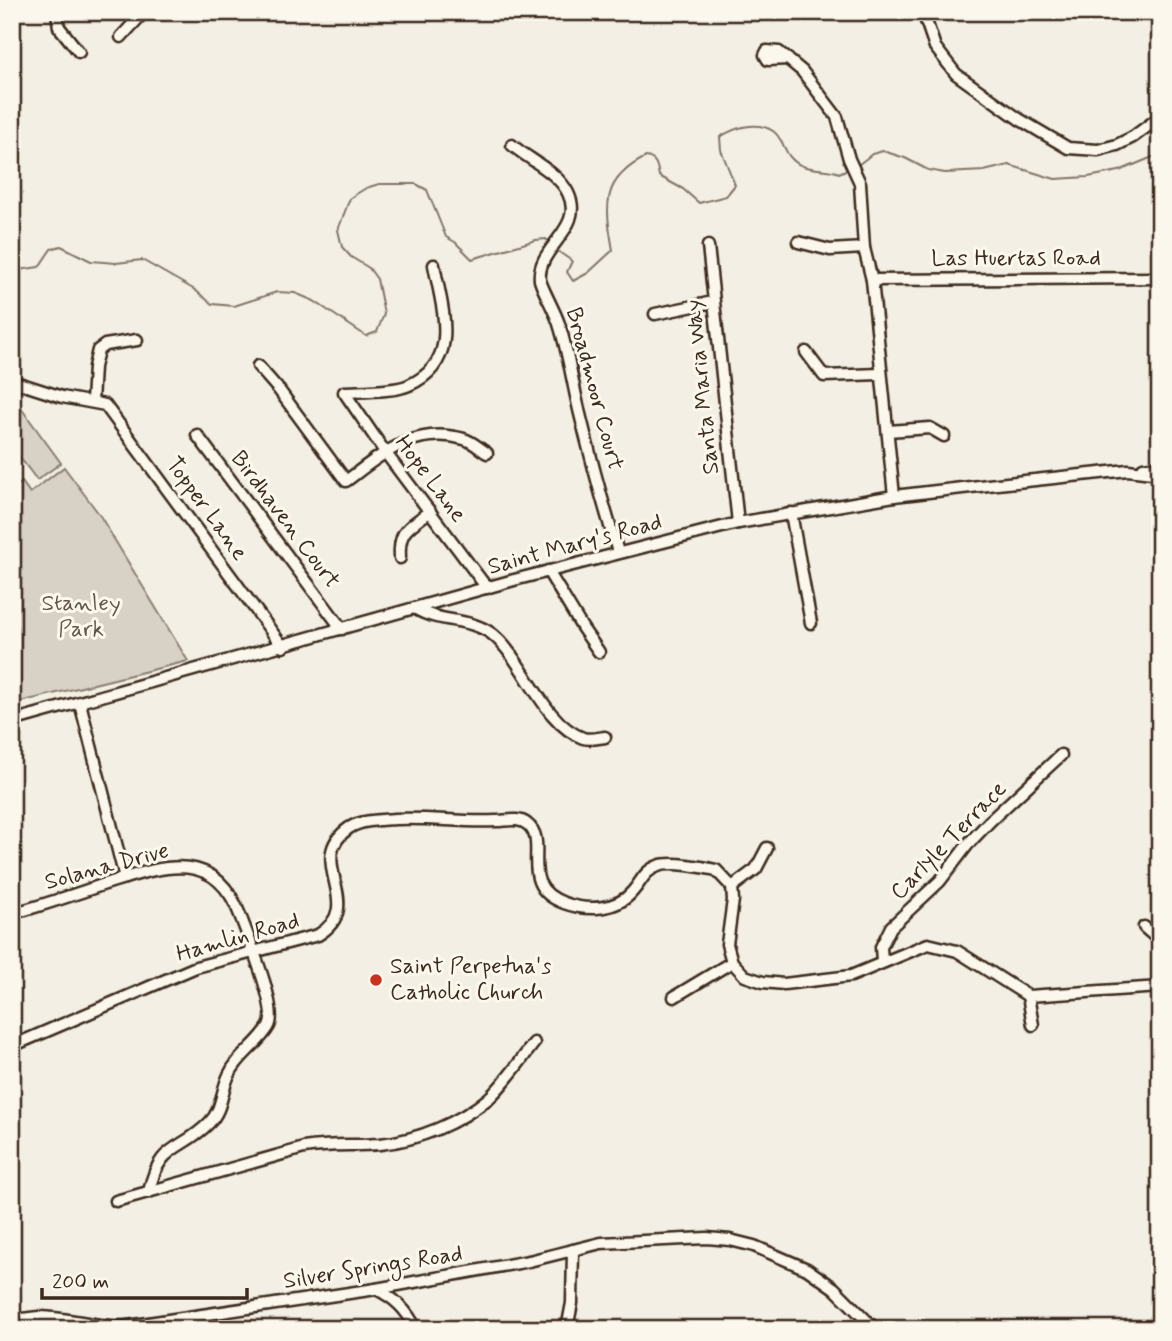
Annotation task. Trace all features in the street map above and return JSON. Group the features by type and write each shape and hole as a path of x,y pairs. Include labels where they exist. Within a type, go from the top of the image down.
{"street":[{"path":"57,12 59,27 79,52"},
{"path":"121,37 144,12"},
{"path":"923,12 935,47 944,62 956,74 1018,119 1068,148 1098,150 1116,145 1133,137 1160,117"},
{"path":"788,59 802,71 836,117 849,159 860,183 864,248 872,280 894,496"},
{"name":"Broadmoor Court","path":"512,145 551,174 568,193 571,214 568,225 547,254 540,282 559,324 581,418 618,552"},
{"path":"798,242 830,250 864,248"},
{"name":"Santa Maria Way","path":"708,246 738,523"},
{"name":"Hope Lane","path":"434,265 446,328 445,342 436,365 409,386 344,392 486,588"},
{"name":"Las Huertas Road","path":"872,280 1160,278"},
{"path":"655,314 713,302"},
{"path":"12,381 62,397 92,402 98,350 105,345 137,341"},
{"path":"806,352 824,376 880,374"},
{"path":"258,366 273,382 346,481 385,452 408,439 465,439 487,453"},
{"name":"Topper Lane","path":"92,402 106,405 114,415 283,647"},
{"path":"888,431 930,428 944,436"},
{"name":"Birdhaven Court","path":"197,435 342,629"},
{"path":"1128,470 1160,466"},
{"name":"Saint Mary's Road","path":"12,721 618,552 738,523 894,496 1128,470 1160,474"},
{"path":"400,558 399,540 403,532 430,512"},
{"path":"791,513 811,623"},
{"path":"548,572 599,652"},
{"path":"416,609 425,615 464,621 492,634 505,647 532,688 564,726 585,739 605,737"},
{"path":"80,703 125,878"},
{"name":"Carlyle Terrace","path":"883,961 881,947 891,927 940,881 990,821 1061,755"},
{"name":"Hamlin Road","path":"12,1046 196,967 252,950 318,935 332,924 337,916 339,896 330,867 332,852 340,837 360,823 397,819 469,823 522,820 535,836 536,873 542,890 549,897 564,903 597,908 615,904 633,892 644,874 667,864 716,870 732,887"},
{"path":"767,848 756,869 732,887 733,900 727,944 732,962 745,976 763,982 784,984 851,976 928,944 957,951 1028,996 1160,987"},
{"name":"Solana Drive","path":"12,911 24,910 125,878 174,866 194,868 207,874 220,883 239,911 272,1007 272,1017 269,1026 238,1060 229,1075 219,1109 210,1122 169,1150 152,1177 149,1192"},
{"path":"1144,927 1160,941"},
{"path":"674,997 732,962"},
{"path":"1028,996 1034,1025"},
{"path":"116,1201 304,1148 328,1144 383,1144 420,1135 461,1118 489,1098 534,1043"},
{"name":"Silver Springs Road","path":"12,1321 39,1317 121,1327 376,1289 529,1261 601,1243 707,1238 754,1246 807,1269 834,1288 875,1329"},
{"path":"567,1329 572,1303 573,1250"},
{"path":"376,1289 399,1303 416,1329"}],"green space":[{"path":"18,404 61,463 37,480 12,447 12,408"},
{"name":"Stanley Park","path":"64,467 99,514 188,661 12,704 12,490 22,482 30,493"}],"waterway":[{"path":"556,250 572,261 567,272 573,281 588,273 613,250 608,220 610,195 621,175 646,157 654,161 659,176 683,189 699,203 726,196 735,185 721,150 720,137 739,128 760,126 773,131 789,156 802,166 839,173 850,168"},
{"path":"858,165 872,154 883,151 905,158 928,170 945,173 984,171 1009,165 1055,179 1088,177 1119,171 1160,154"},
{"path":"12,271 39,267 51,249 61,246 91,261 116,263 142,260 195,290 212,304 234,306 277,292 295,293 314,301 366,336 377,332 384,314 377,279 369,268 351,257 342,247 338,230 350,198 366,188 379,184 416,184 427,190 446,237 472,259 536,240 546,239 550,243"}],"place":[{"name":"Saint Perpetua's Catholic Church","path":"376,980"}]}
